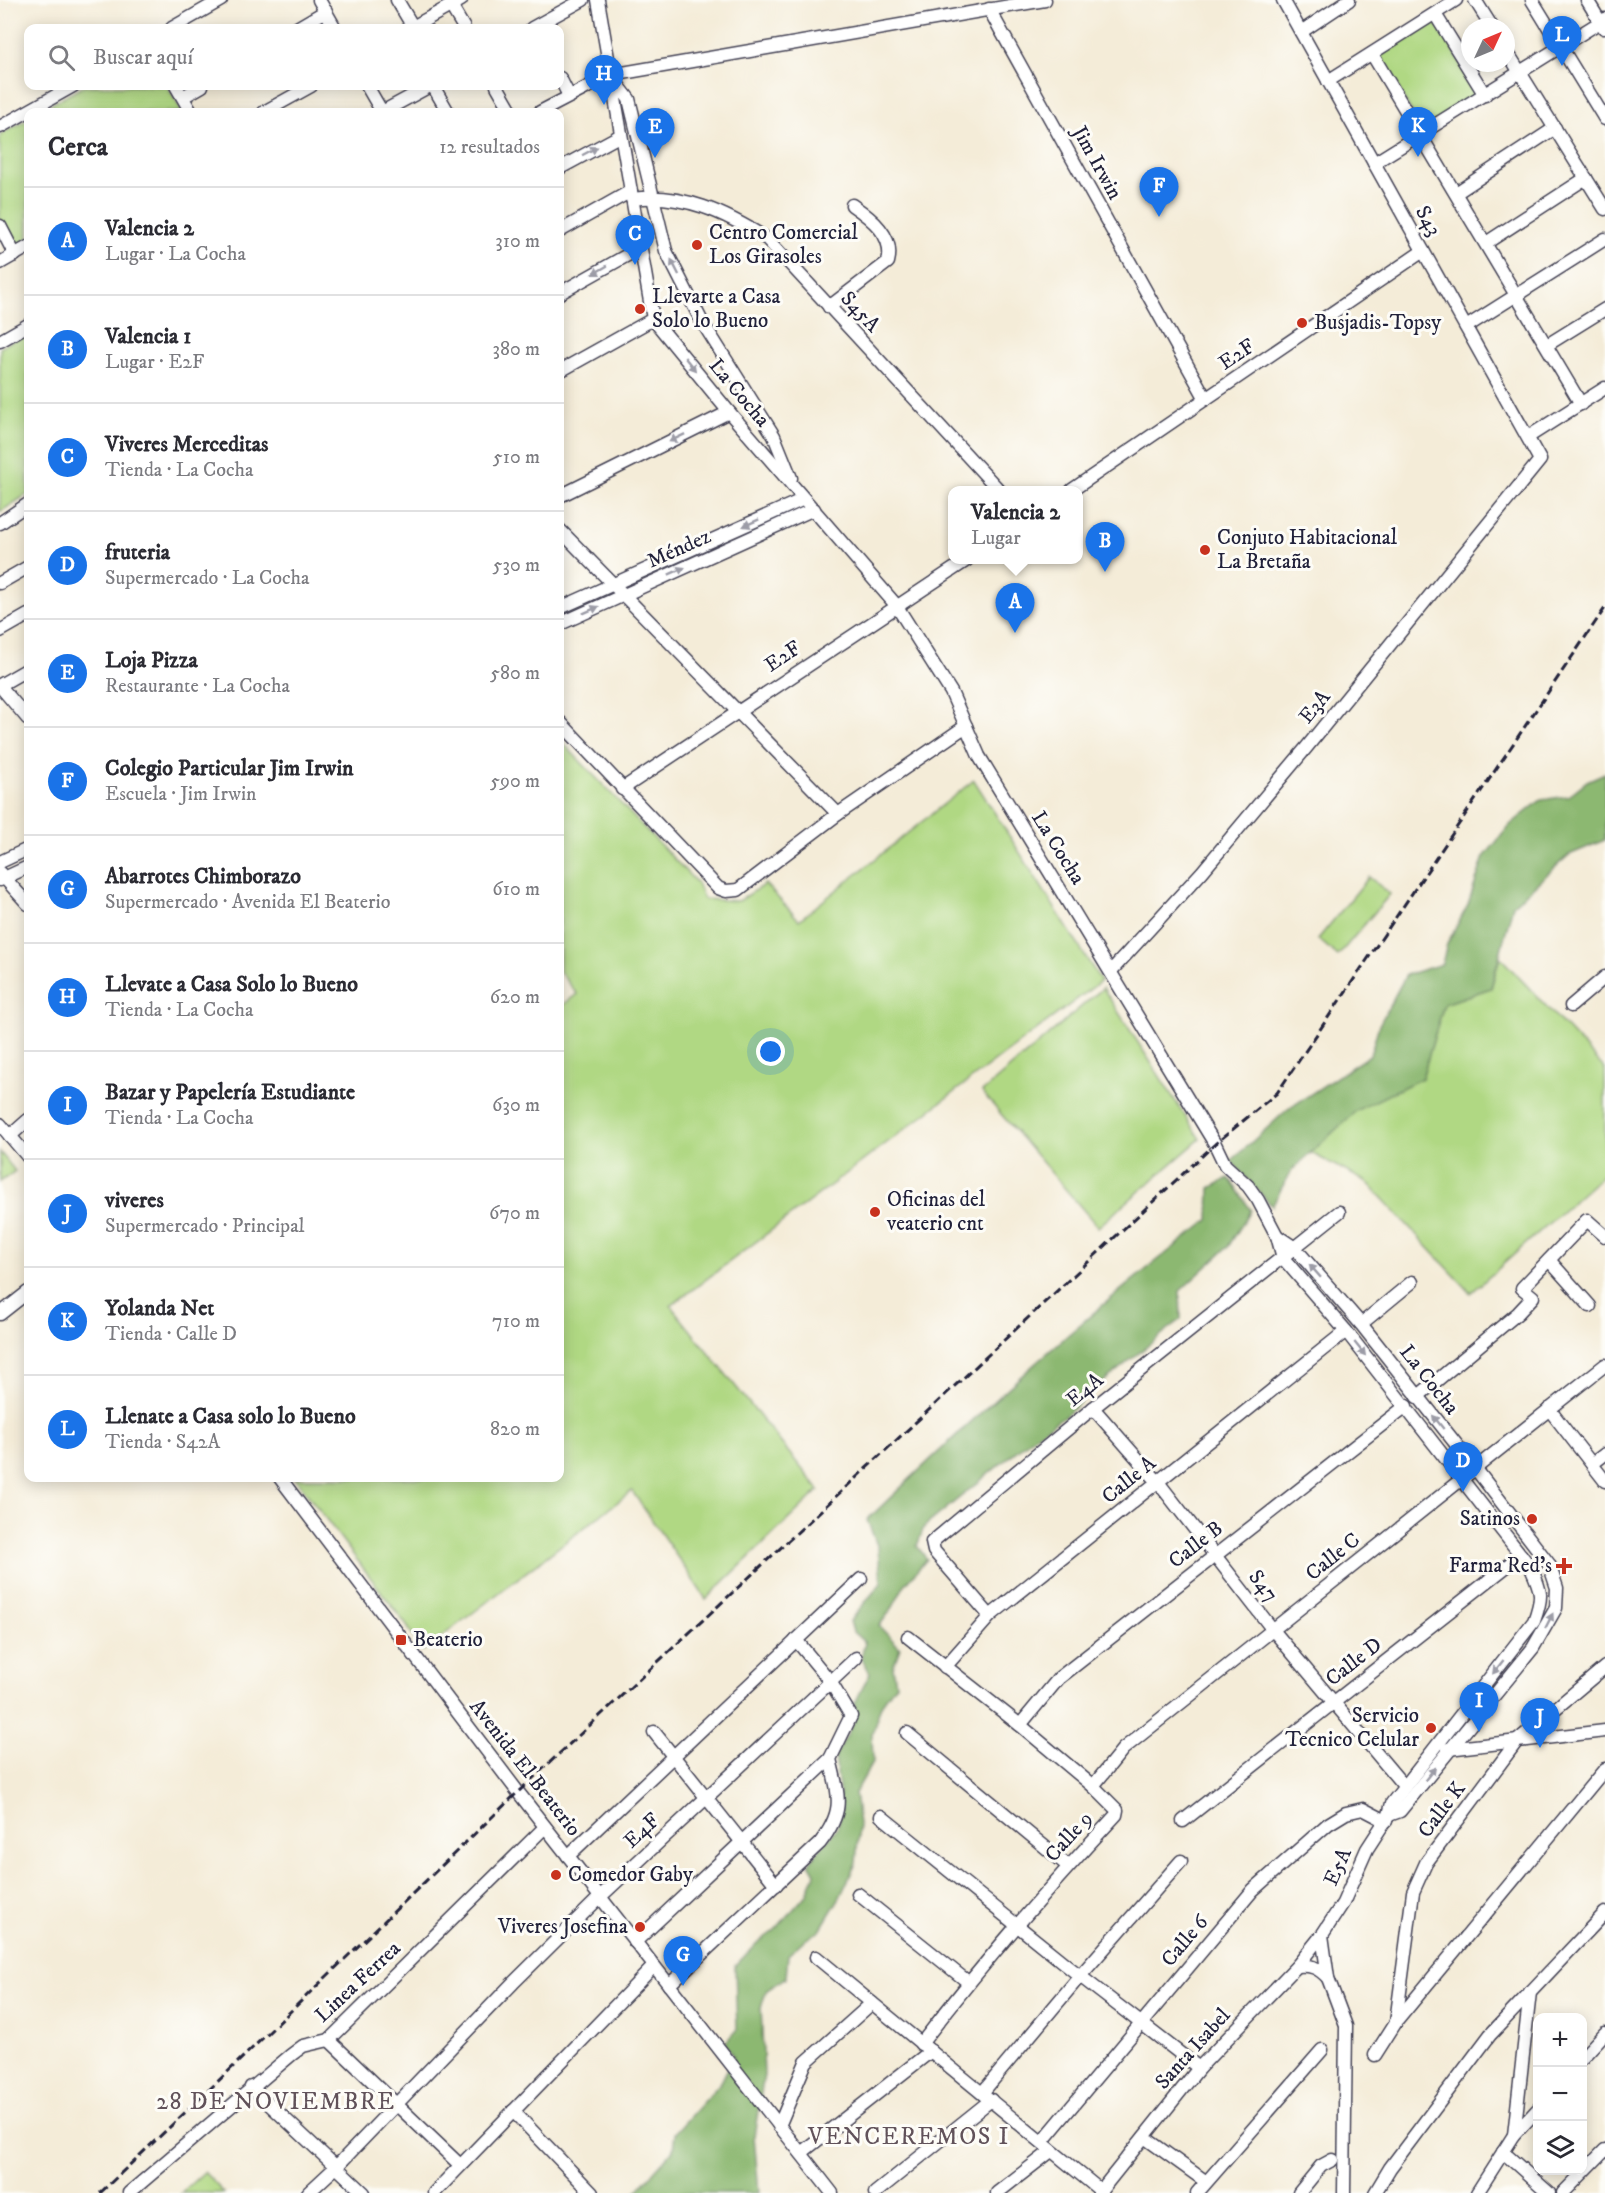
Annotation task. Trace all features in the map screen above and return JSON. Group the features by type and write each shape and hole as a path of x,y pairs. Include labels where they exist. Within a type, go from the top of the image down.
{"street":[{"path":"179,24 221,0"},
{"path":"397,0 410,24"},
{"path":"539,24 583,0"},
{"name":"La Cocha","path":"598,0 652,319 896,605 951,692 979,756 1111,971 1215,1144 1225,1165 1248,1186 1258,1200 1277,1236 1283,1258 1346,1331 1532,1568 1539,1585 1541,1601 1534,1621 1404,1786 1392,1803 1388,1818"},
{"path":"547,108 611,75 1045,0"},
{"name":"S43","path":"1283,0 1540,460"},
{"path":"1301,32 1349,0"},
{"path":"1328,81 1456,0"},
{"path":"1475,0 1486,18"},
{"path":"1532,0 1605,120"},
{"path":"1374,163 1561,47 1604,23 1587,0"},
{"path":"419,24 456,3 463,24"},
{"path":"302,24 322,6 333,24"},
{"name":"Jim Irwin","path":"989,9 1206,399"},
{"path":"1435,14 1485,95"},
{"path":"1372,54 1581,404"},
{"path":"1515,65 1605,209"},
{"name":"La Cocha","path":"611,75 629,99 666,251 701,320 774,436 795,488"},
{"path":"564,86 569,96"},
{"path":"38,108 67,90"},
{"path":"178,90 189,108"},
{"path":"183,98 196,90"},
{"path":"271,108 304,90"},
{"path":"369,90 380,108"},
{"path":"390,108 424,90"},
{"path":"434,90 446,108"},
{"path":"499,90 510,108"},
{"path":"0,127 24,115"},
{"path":"1456,193 1555,128"},
{"path":"564,166 621,135"},
{"path":"1486,243 1586,178"},
{"path":"564,229 631,195"},
{"name":"S45A","path":"631,195 652,196 701,205 737,220 767,239 995,486"},
{"path":"829,306 888,262 891,251 885,236 873,220 852,205"},
{"path":"0,226 15,255"},
{"path":"1466,327 1605,239"},
{"path":"564,291 640,248"},
{"path":"0,263 24,249"},
{"name":"E2F","path":"1078,486 1423,251"},
{"path":"1547,345 1605,309"},
{"path":"564,369 652,319"},
{"path":"0,341 24,327"},
{"path":"1528,437 1605,388"},
{"path":"564,494 729,412"},
{"name":"E3A","path":"1111,971 1202,872 1540,460"},
{"name":"Méndez","path":"564,606 804,499"},
{"path":"0,523 24,507"},
{"name":"Méndez","path":"564,622 814,509"},
{"path":"564,534 838,814"},
{"name":"E2F","path":"622,789 961,564"},
{"path":"0,583 24,569"},
{"path":"0,631 24,617"},
{"path":"24,671 0,686 24,714"},
{"path":"564,726 718,888 726,891 738,890 838,814 966,726"},
{"path":"0,862 24,851"},
{"path":"24,869 2,877 24,900"},
{"path":"1570,1006 1605,976"},
{"path":"0,1124 24,1152"},
{"path":"10,1136 24,1124"},
{"name":"E4A","path":"990,1616 934,1551 932,1542 1093,1408 1339,1212"},
{"path":"1417,1397 1518,1313 1533,1297 1522,1288 1587,1220 1605,1236"},
{"name":"La Cocha","path":"1277,1236 1295,1248 1360,1324 1475,1468 1549,1564 1557,1588 1556,1608 1533,1648 1400,1811 1388,1818"},
{"path":"1549,1260 1590,1306"},
{"path":"1360,1324 1413,1282"},
{"path":"0,1314 24,1295"},
{"name":"Calle A","path":"945,1667 990,1616 1346,1331"},
{"name":"Calle C","path":"1092,1786 1123,1749 1605,1365"},
{"name":"Calle B","path":"1020,1725 1059,1678 1406,1406"},
{"name":"S47","path":"1093,1408 1158,1482 1273,1629 1404,1786"},
{"path":"1548,1409 1605,1481"},
{"path":"1592,1464 1605,1454"},
{"name":"Avenida El Beaterio","path":"283,1482 545,1827 832,2193"},
{"name":"Calle D","path":"1183,1821 1521,1556"},
{"path":"568,1856 861,1579"},
{"name":"Calle 9","path":"801,2153 926,2047 968,1982 1068,1866 1116,1815 1117,1810 1092,1786 908,1636"},
{"path":"636,1942 830,1759 851,1716 830,1682 796,1640"},
{"name":"E4F","path":"308,2193 600,1897 856,1658"},
{"name":"Calle K","path":"1396,2022 1413,1892 1426,1863 1517,1741 1605,1667"},
{"path":"1432,1751 1605,1731"},
{"path":"654,1732 776,1885"},
{"path":"907,1733 1068,1866"},
{"path":"669,1985 820,1843 833,1826 839,1796 830,1759"},
{"name":"Calle K","path":"1375,2055 1396,2022 1605,1769"},
{"name":"Calle 6","path":"1047,2146 1141,2024 1253,1890 1328,1824 1346,1813 1363,1809 1388,1818"},
{"path":"881,1816 1080,1976 1199,2068"},
{"name":"E5A","path":"1322,1935 1343,1903 1367,1849 1388,1818"},
{"name":"Linea Ferrea","path":"129,2193 251,2087 303,2046 329,2040 545,1827"},
{"path":"874,2193 986,2096 1080,1976 1181,1861"},
{"path":"858,1894 968,1982"},
{"path":"1375,2193 1390,2168 1490,2035 1605,1913"},
{"path":"1322,1935 1328,1978 1346,2026 1344,2193"},
{"name":"Santa Isabel","path":"1100,2192 1199,2068 1297,1966 1322,1935"},
{"path":"816,1957 1100,2192"},
{"path":"1297,1966 1310,1965 1320,1969 1328,1978"},
{"path":"434,2193 654,1966"},
{"path":"1514,2135 1530,1992"},
{"path":"779,2126 806,2062 872,2002"},
{"path":"1587,2053 1605,2033"},
{"path":"329,2040 460,2165"},
{"path":"1197,2193 1205,2181 1322,2050"},
{"path":"251,2087 364,2193"},
{"path":"513,2111 592,2193"},
{"path":"1477,2193 1514,2135 1533,2114"},
{"path":"1144,2137 1205,2181"},
{"path":"997,2193 1047,2146"},
{"path":"1563,2193 1605,2150"},
{"path":"1503,2152 1549,2193"},
{"path":"1299,2193 1321,2166 1332,2160"}],"green space":[{"path":"1434,19 1461,62 1461,72 1467,72 1481,94 1423,131 1376,51"},
{"path":"77,90 169,90 180,108 44,108"},
{"path":"24,121 24,242 14,248 0,221 0,135"},
{"path":"24,334 24,497 0,512 0,348"},
{"path":"564,744 696,882 704,899 739,901 765,884 799,920 974,780 1101,981 671,1306 819,1490 706,1599 632,1491 423,1651 407,1626 298,1482 564,1482 564,1004 577,994 564,977"},
{"path":"1605,773 1605,840 1569,855 1513,905 1491,988 1444,1004 1422,1078 1357,1110 1291,1171 1272,1206 1231,1161 1288,1109 1370,1055 1379,1025 1406,975 1442,964 1447,944 1468,905 1484,857 1510,825 1541,800 1568,796 1587,781"},
{"path":"1369,877 1390,894 1338,956 1318,939"},
{"path":"1500,957 1605,1069 1605,1173 1471,1293 1367,1182 1311,1153 1357,1109 1422,1078 1444,1004 1491,988"},
{"path":"1103,988 1200,1139 1098,1227 982,1092"},
{"path":"0,1152 15,1171 0,1182"},
{"path":"1229,1178 1251,1210 1228,1247 1180,1291 1181,1319 1066,1415 1036,1435 924,1527 917,1546 927,1559 904,1586 893,1607 879,1626 900,1648 893,1667 896,1684 881,1705 872,1734 873,1762 855,1793 859,1824 856,1863 840,1897 820,1930 788,1955 786,1977 766,1991 761,2008 764,2075 754,2136 759,2193 635,2193 673,2150 675,2133 721,2082 734,2056 725,2043 737,2029 735,1966 757,1943 774,1931 807,1894 815,1873 809,1863 837,1828 842,1812 835,1757 854,1722 855,1703 870,1673 861,1657 865,1643 853,1632 850,1621 881,1583 878,1548 867,1520 949,1442 1076,1328 1209,1220 1210,1188"},
{"path":"204,2172 224,2193 181,2193"}],"railway":[{"path":"100,2193 518,1792 1215,1144 1277,1093 1605,608"}],"place":[{"name":"Llenate a Casa solo lo Bueno","path":"1562,66"},
{"name":"Llevate a Casa Solo lo Bueno","path":"604,105"},
{"name":"Yolanda Net","path":"1418,157"},
{"name":"Loja Pizza","path":"655,158"},
{"name":"Colegio Particular Jim Irwin","path":"1159,217"},
{"name":"Centro Comercial Los Girasoles","path":"697,245"},
{"name":"Viveres Merceditas","path":"635,265"},
{"name":"Llevarte a Casa Solo lo Bueno","path":"640,309"},
{"name":"Busjadis-Topsy","path":"1302,323"},
{"name":"Conjuto Habitacional La Bretaña","path":"1205,550"},
{"name":"Valencia 1","path":"1105,572"},
{"name":"Valencia 2","path":"1015,633"},
{"name":"Oficinas del veaterio cnt","path":"875,1212"},
{"name":"fruteria","path":"1463,1492"},
{"name":"Satinos","path":"1532,1519"},
{"name":"Farma Red's","path":"1564,1566"},
{"name":"Beaterio","path":"401,1640"},
{"name":"Servicio Tecnico Celular","path":"1431,1728"},
{"name":"Bazar y Papelería Estudiante","path":"1479,1732"},
{"name":"viveres","path":"1540,1748"},
{"name":"Comedor Gaby","path":"556,1875"},
{"name":"Viveres Josefina","path":"640,1927"},
{"name":"Abarrotes Chimborazo","path":"683,1986"}],"district":[{"name":"28 DE NOVIEMBRE","path":"276,2102"},
{"name":"VENCEREMOS I","path":"909,2137"}]}
